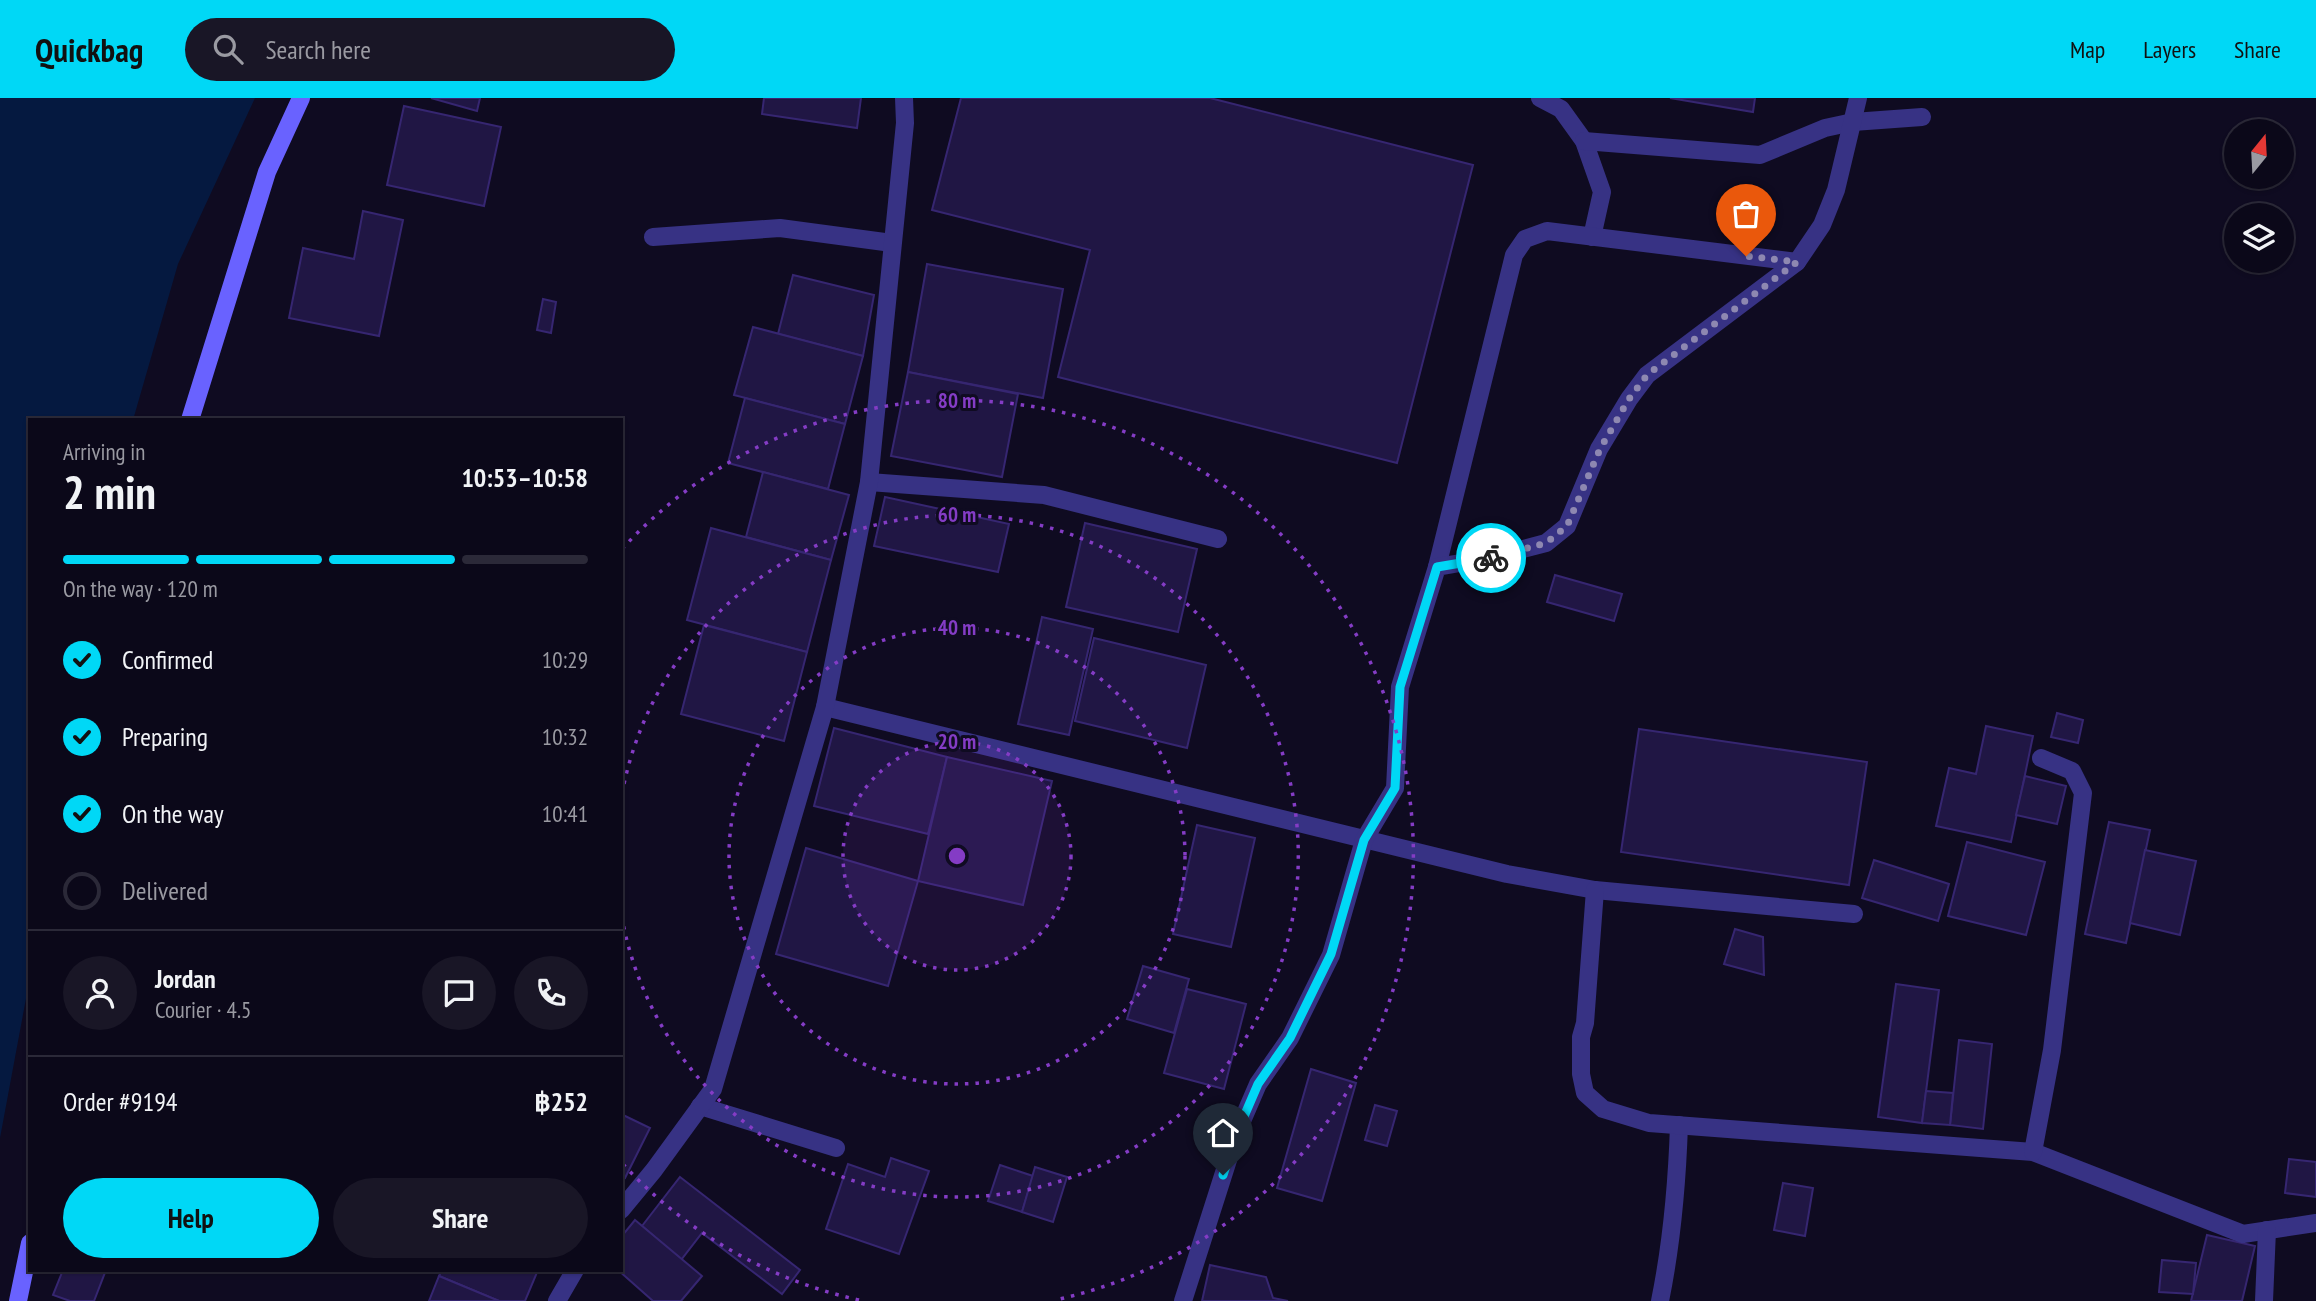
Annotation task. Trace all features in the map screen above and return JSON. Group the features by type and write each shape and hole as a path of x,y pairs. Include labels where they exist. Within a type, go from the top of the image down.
{"street":[{"path":"191,418 267,172 301,98"},
{"path":"624,1201 654,1170 713,1088 825,707 869,481 905,123 904,98"},
{"path":"1540,98 1561,110 1584,141 1602,192 1592,237"},
{"path":"1437,567 1489,558 1546,543 1567,526 1600,449 1629,399 1647,375 1797,262 1822,225 1836,190 1858,98"},
{"path":"1584,141 1760,155 1825,128 1853,122 1922,117"},
{"path":"653,237 780,228 892,243"},
{"path":"1183,1301 1236,1135 1258,1084 1290,1038 1331,954 1364,840 1395,788 1400,687 1437,567 1514,254 1525,239 1546,231 1797,262"},
{"path":"869,481 1044,495 1218,540"},
{"path":"825,707 1507,874 1595,890 1854,914"},
{"path":"2033,1152 2052,1050 2083,793 2072,771 2041,758"},
{"path":"1595,890 1585,1023 1581,1037 1581,1074 1585,1093 1603,1109 1649,1123 2033,1152 2243,1234 2316,1223"},
{"path":"700,1106 836,1148"},
{"path":"1660,1301 1676,1195 1679,1125"},
{"path":"2264,1301 2267,1230"},
{"path":"18,1301 28,1253"},
{"path":"557,1301 574,1272"}],"water":[{"path":"0,98 255,98 178,264 134,418 28,418 28,988 0,1138"}],"building":[{"path":"431,98 480,98 477,111"},
{"path":"764,98 861,98 857,128 762,114"},
{"path":"961,98 1210,98 1473,165 1397,463 1058,377 1090,250 932,210"},
{"path":"1670,98 1755,98 1753,112"},
{"path":"404,106 501,127 484,206 387,185"},
{"path":"363,211 403,220 379,336 289,318 303,248 354,259"},
{"path":"927,264 1063,289 1043,398 908,372"},
{"path":"793,275 874,295 863,356 778,334"},
{"path":"543,299 556,302 551,333 537,330"},
{"path":"753,327 863,356 845,424 734,395"},
{"path":"908,372 1018,394 1002,477 891,456"},
{"path":"745,398 845,424 828,489 728,463"},
{"path":"763,472 849,495 831,560 746,537"},
{"path":"885,497 1009,524 998,572 874,546"},
{"path":"1085,523 1197,549 1178,632 1066,607"},
{"path":"711,528 831,560 807,652 687,620"},
{"path":"1555,575 1622,594 1614,621 1547,602"},
{"path":"1042,617 1093,629 1069,735 1018,724"},
{"path":"704,625 807,652 784,741 681,714"},
{"path":"1094,638 1206,665 1187,748 1075,721"},
{"path":"2057,713 2083,720 2078,743 2051,737"},
{"path":"1986,726 2033,736 2011,842 1936,826 1949,768 1976,774"},
{"path":"834,728 947,757 928,834 814,806"},
{"path":"1639,729 1867,762 1849,885 1621,852"},
{"path":"947,757 1052,781 1023,905 918,881"},
{"path":"2025,776 2066,786 2057,824 2016,815"},
{"path":"2109,822 2150,830 2126,943 2085,934"},
{"path":"1197,825 1255,838 1231,947 1173,934"},
{"path":"1967,842 2045,862 2026,935 1948,916"},
{"path":"806,848 918,881 888,986 776,954"},
{"path":"2145,850 2196,861 2180,935 2130,923"},
{"path":"1874,860 1949,884 1938,921 1862,898"},
{"path":"1735,929 1763,937 1764,975 1724,964"},
{"path":"1143,966 1189,979 1174,1033 1127,1019"},
{"path":"1896,984 1939,990 1922,1123 1878,1117"},
{"path":"1187,989 1246,1004 1224,1089 1164,1073"},
{"path":"1959,1040 1992,1044 1983,1129 1950,1125"},
{"path":"1311,1069 1356,1083 1322,1201 1277,1188"},
{"path":"1926,1091 1953,1093 1950,1125 1922,1123"},
{"path":"1375,1105 1397,1111 1387,1146 1365,1140"},
{"path":"623,1115 650,1128 623,1178"},
{"path":"891,1158 929,1171 899,1254 826,1229 848,1164 885,1177"},
{"path":"2289,1159 2316,1162 2316,1197 2285,1193"},
{"path":"1000,1165 1033,1176 1022,1212 988,1201"},
{"path":"1035,1167 1067,1177 1053,1222 1022,1212"},
{"path":"680,1177 800,1270 782,1294 702,1233 681,1260 642,1226"},
{"path":"1783,1183 1813,1188 1805,1236 1774,1230"},
{"path":"635,1220 702,1276 681,1301 653,1301 620,1272 623,1272 623,1235"},
{"path":"2207,1235 2255,1246 2242,1301 2191,1301"},
{"path":"2162,1260 2196,1263 2193,1294 2159,1292"},
{"path":"1210,1265 1266,1277 1273,1298 1288,1301 1202,1301"},
{"path":"62,1272 105,1272 94,1301 70,1301 53,1295"},
{"path":"441,1272 537,1272 525,1301 499,1301 439,1276"},
{"path":"439,1276 499,1301 429,1301"}],"way so far":[{"path":"1491,558 1546,543 1567,526 1600,449 1629,399 1647,375 1797,262 1746,256"}],"route":[{"path":"1223,1175 1236,1135 1258,1084 1290,1038 1331,954 1364,840 1395,788 1400,687 1437,567 1491,558"}]}
